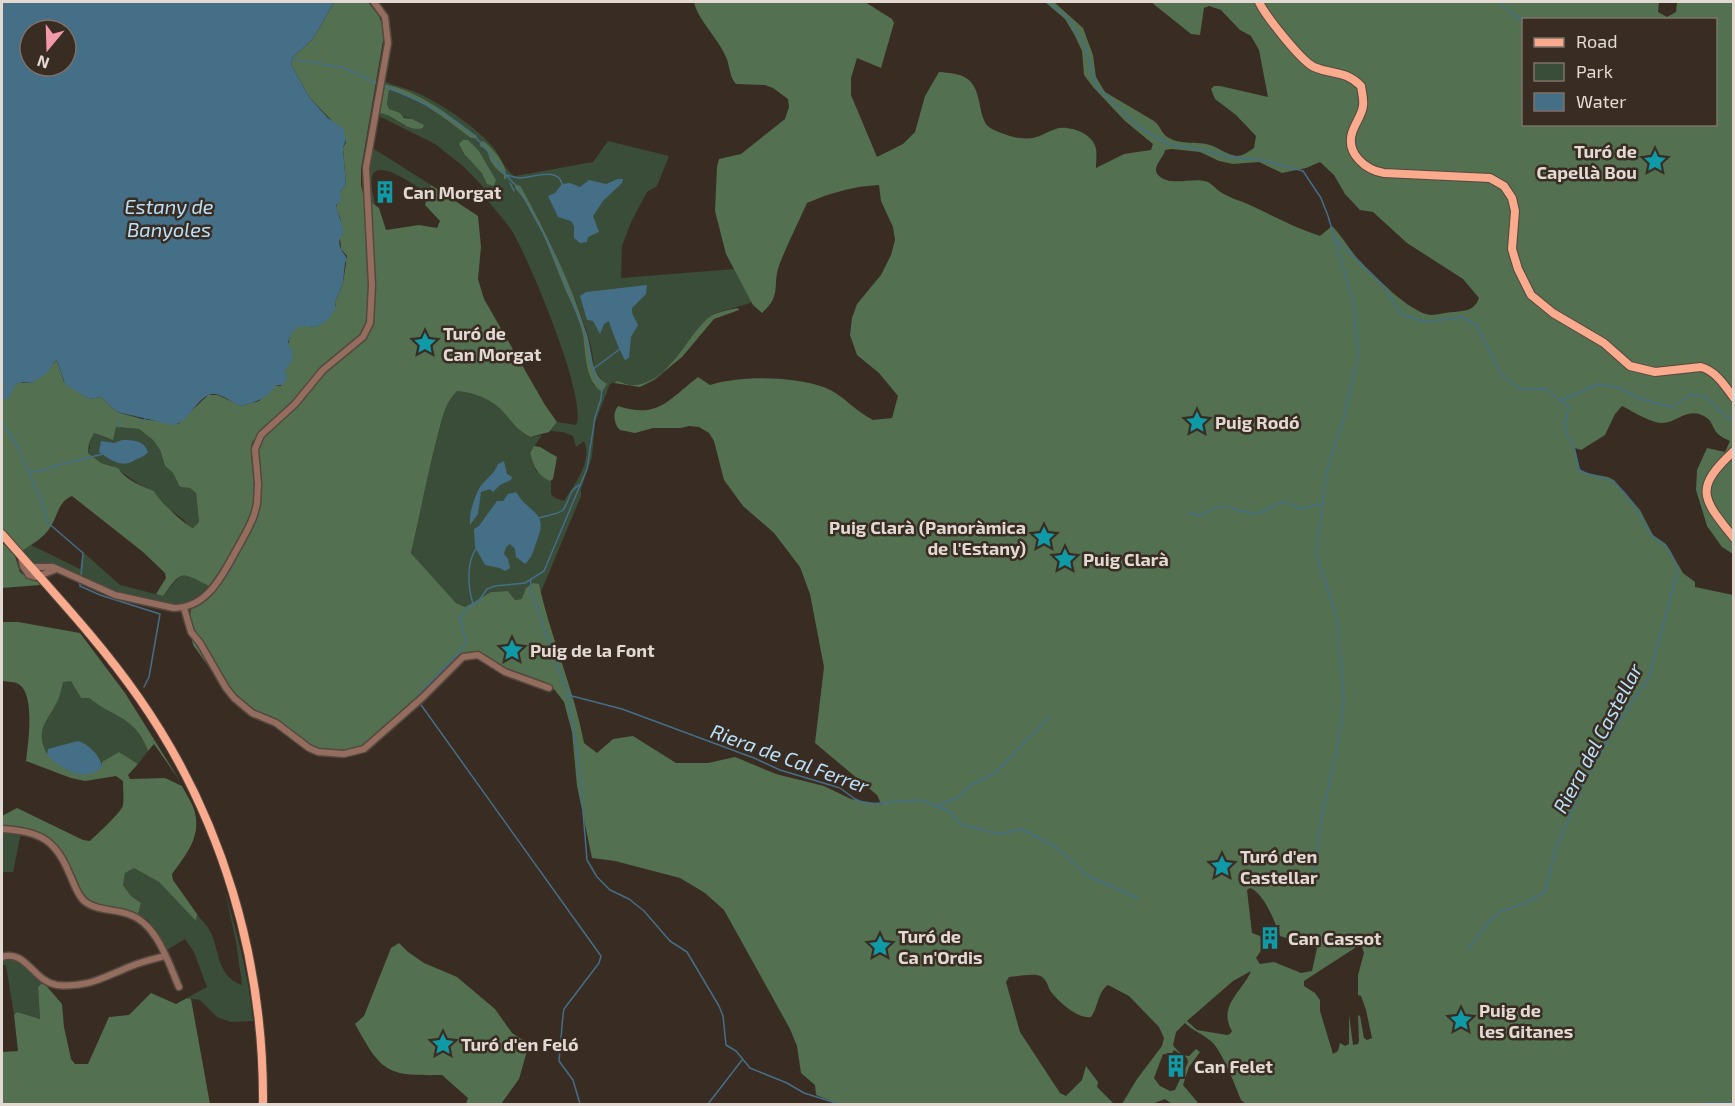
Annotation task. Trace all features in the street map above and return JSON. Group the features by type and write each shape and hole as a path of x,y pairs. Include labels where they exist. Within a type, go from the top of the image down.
{"main road":[{"path":"1259,2 1307,62 1313,66 1345,74 1361,87 1364,106 1352,130 1350,142 1355,155 1365,166 1373,171 1384,173 1490,178 1504,186 1512,198 1515,211 1512,249 1518,269 1531,295 1553,313 1604,343 1630,366 1655,372 1701,367 1708,369 1734,398"},
{"path":"1734,451 1710,475 1706,492 1715,514 1734,538"},
{"path":"2,534 30,567 43,572 46,584 100,647 139,698 167,741 207,820 230,882 247,944 259,1022 263,1104"}],"street":[{"path":"21,556 26,572 33,576 60,570 115,595 167,607 184,608 196,602 214,586 252,521 258,495 255,449 261,435 295,404 323,370 363,337 370,323 372,274 366,168 388,43 385,17 374,2"},
{"path":"184,608 191,632 234,698 252,713 276,723 309,748 318,752 344,754 364,749 422,698 463,657 470,655 478,655 505,672 549,688"},
{"path":"2,829 28,831 50,842 66,866 76,891 82,898 98,908 128,914 139,919 152,932 179,987"},
{"path":"2,957 10,955 21,959 50,984 77,985 97,982 128,968 165,956"}],"green space":[{"path":"334,2 368,2 379,16 383,27 383,41 361,169 364,197 379,208 386,230 419,225 437,228 440,221 425,205 431,185 478,216 481,247 478,279 484,299 557,422 549,432 530,437 489,401 471,393 457,391 449,401 442,419 411,553 456,603 465,607 491,592 508,591 515,600 522,599 526,588 533,583 539,584 584,743 597,753 613,739 633,736 676,763 708,763 735,757 776,774 824,786 851,799 881,804 877,795 815,743 824,667 810,594 800,567 774,533 743,506 724,480 714,441 709,433 699,427 689,426 653,428 635,433 620,430 615,422 614,416 618,406 643,410 653,409 670,400 698,377 710,385 752,378 784,379 814,384 832,391 873,420 892,418 898,396 879,373 857,355 850,335 857,304 881,275 891,255 895,240 893,227 881,201 879,185 842,191 807,203 780,263 775,295 762,313 753,305 726,254 715,211 719,159 741,154 785,119 789,107 788,99 765,85 736,84 722,50 700,16 694,2 865,2 892,19 894,23 881,68 857,58 851,78 851,95 877,157 903,144 915,132 925,96 939,72 960,75 971,83 978,95 985,122 996,131 1012,137 1028,138 1059,128 1070,128 1082,132 1094,144 1096,168 1124,154 1151,150 1153,144 1125,121 1093,87 1084,75 1082,51 1075,36 1065,19 1045,2 1054,2 1083,28 1093,55 1096,77 1105,92 1154,121 1169,138 1210,145 1237,156 1254,148 1256,136 1236,115 1215,99 1211,89 1214,86 1220,86 1268,97 1259,50 1251,36 1240,30 1221,10 1209,6 1204,8 1200,35 1191,34 1151,2 1659,2 1658,12 1667,17 1676,12 1677,2 1733,2 1733,554 1722,547 1707,526 1696,490 1697,470 1707,448 1725,452 1730,441 1718,434 1707,418 1692,413 1660,423 1622,406 1615,414 1605,435 1581,450 1575,448 1580,469 1586,473 1614,480 1640,510 1653,535 1666,544 1683,573 1695,582 1695,587 1733,595 1733,1104 1246,1104 1241,1100 1217,1048 1210,1040 1185,1023 1176,1032 1173,1045 1187,1056 1196,1049 1200,1052 1189,1067 1183,1085 1199,1104 1172,1104 1165,1099 1152,1104 1122,1104 1137,1079 1162,1046 1164,1038 1159,1027 1129,996 1108,985 1102,991 1091,1017 1086,1017 1070,1010 1060,1001 1042,977 1031,975 1009,977 1006,982 1020,1032 1060,1093 1066,1096 1082,1080 1086,1066 1098,1082 1097,1087 1114,1104 839,1104 816,1095 815,1085 801,1073 797,1046 790,1029 724,910 705,893 680,878 615,861 592,858 577,786 572,732 564,702 554,689 498,668 474,654 459,655 437,681 364,747 339,752 313,748 248,710 217,678 193,645 192,640 196,636 190,612 210,595 254,521 256,449 253,440 251,447 254,498 249,519 222,568 209,586 183,576 175,581 163,596 156,594 166,578 165,573 143,552 72,496 61,505 45,534 22,551 2,529 2,384 32,383 57,360 64,382 89,399 101,397 117,412 142,419 178,424 208,395 218,395 241,406 259,401 275,385 281,386 284,370 287,368 289,341 294,329 299,325 316,327 328,319 336,306 335,303 343,283 347,256 341,249 340,237 343,234 336,208 340,192 346,185 343,148 346,142 332,121 309,97 291,64 293,57 313,39","holes":["1165,150 1200,152 1219,161 1233,164 1259,162 1282,173 1306,168 1320,162 1334,175 1345,194 1360,210 1373,212 1407,243 1463,279 1479,298 1470,309 1431,315 1422,313 1412,308 1382,283 1358,259 1332,226 1320,236 1226,195 1208,182 1163,179 1158,175 1156,169","116,427 139,429 153,440 160,450 165,466 173,473 180,487 190,488 196,493 199,522 193,528 178,518 154,491 134,482 118,468 101,463 88,453 89,443 94,433 113,440","1250,888 1260,896 1280,936 1317,948 1312,971 1301,973 1274,962 1260,964 1256,958 1264,946 1260,936 1252,933 1247,890","1361,944 1364,953 1358,975 1358,995 1361,996 1366,1010 1372,1038 1367,1040 1364,1038 1358,1015 1359,1041 1358,1044 1353,1045 1349,1015 1349,1044 1345,1046 1340,1043 1338,1051 1333,1054 1320,1011 1320,1000 1315,993 1304,986 1304,981","1251,971 1229,1006 1228,1022 1232,1031 1230,1034 1197,1030 1187,1021 1233,981","1174,1050 1187,1058 1188,1062 1175,1090 1170,1091 1160,1086 1154,1078 1163,1054 1171,1055"]},
{"path":"383,81 417,93 450,111 478,132 493,147 508,170 515,176 593,162 608,141 669,156 657,186 647,192 632,220 622,246 621,278 735,269 752,302 709,318 700,326 677,358 648,382 635,385 617,381 610,384 595,423 592,457 581,489 581,496 541,592 539,585 522,599 515,600 508,591 491,592 465,607 456,603 411,553 442,419 449,401 457,391 471,393 489,401 529,437 542,435 530,453 536,471 551,480 551,494 564,501 581,472 586,457 584,441 576,447 573,436 550,431 557,422 576,425 578,411 566,360 531,269 512,231 486,198 490,194 463,166 435,144 377,115","holes":["385,84 410,92 432,104 452,119 471,138 412,98 389,90 387,104 389,109 412,119 405,126 386,114","479,151 496,180 483,173 465,155","515,188 533,209 552,246 581,315 591,346 595,370 605,384 594,386 582,329 542,234"]},
{"path":"385,84 410,92 432,104 477,136 476,138 471,138 412,98 389,90 387,104 389,109 400,113 404,118 424,125 423,128 406,126 380,113"},
{"path":"463,140 468,140 479,151 496,180 494,186 487,184 482,173 465,155 459,144"},
{"path":"483,141 503,164 506,179 491,161 488,151 480,146 480,142"},
{"path":"371,147 431,185 428,194 398,175 381,170 375,171 372,177 375,205 370,202 367,178"},
{"path":"518,185 549,241 574,297 587,335 595,369 607,384 602,392 596,387 589,374 582,330 543,234 531,210 515,188"},
{"path":"738,308 739,310 714,319 682,357 654,380 640,387 614,383 617,381 635,385 658,376 676,358 707,319 718,313"},
{"path":"116,427 139,429 153,440 160,450 165,466 173,473 180,487 190,488 196,493 199,522 193,528 170,510 154,491 112,466 101,463 88,453 89,443 94,433 109,439"},
{"path":"534,446 557,457 553,479 550,481 539,473 535,466 530,453"},
{"path":"4,544 15,556 20,572 36,580 40,585 2,588 2,545"},
{"path":"31,545 80,569 83,552 120,585 163,596 179,577 183,576 209,586 186,604 168,605 117,593 88,581 33,565 22,551"},
{"path":"2,622 18,622 80,633 125,693 180,781 154,744 148,751 137,731 130,724 89,698 81,698 71,681 63,682 58,700 42,731 43,745 47,754 102,767 102,762 119,752 138,764 128,775 130,779 165,778 182,786 194,810 196,831 191,846 172,874 173,880 197,914 196,921 159,882 134,868 125,873 123,885 131,896 141,903 138,914 92,901 80,888 63,853 49,838 31,830 2,825 2,816 17,808 83,840 90,841 122,808 123,781 116,776 85,781 26,761 28,700 20,685 2,681"},
{"path":"71,680 81,698 89,698 123,719 137,731 148,751 138,764 119,752 102,767 47,754 43,745 42,731 58,700 63,681"},
{"path":"2,832 21,833 13,872 2,872"},
{"path":"134,867 159,882 196,920 197,914 211,933 224,970 234,981 242,985 225,891 246,971 253,1021 231,1022 217,1017 200,1000 187,998 207,987 194,952 185,939 165,951 148,920 138,914 141,903 131,896 123,885 125,873"},
{"path":"399,943 424,963 457,977 495,1009 512,1033 529,1044 519,1079 501,1104 466,1104 468,1098 442,1075 397,1072 380,1062 372,1053 355,1024 364,1016 391,948"},
{"path":"10,958 18,960 43,982 38,987 40,1019 17,1012 14,1015 6,965 2,965 2,960"},
{"path":"43,982 62,1004 64,1027 71,1059 75,1064 88,1064 109,1017 129,1015 151,993 176,1004 187,998 191,999 210,1104 2,1104 2,1052 18,1051 14,1015 17,1012 40,1019 38,987"}],"water":[{"name":"Estany de Banyoles","path":"2,2 334,2 313,39 293,57 291,64 309,97 328,118 344,129 346,185 340,192 341,201 336,205 343,230 340,247 347,260 343,283 335,303 336,308 328,320 316,327 298,327 293,332 288,342 292,357 284,371 287,376 284,385 276,385 261,399 241,406 218,395 209,395 199,402 184,419 173,425 117,412 101,397 89,399 65,384 57,360 46,373 32,383 2,384"},
{"path":"623,179 622,183 603,201 593,216 599,232 588,237 587,242 580,243 574,238 574,226 571,221 558,217 548,196 555,193 562,184 570,183 580,187 589,180 606,184"},
{"path":"647,285 646,294 632,308 638,325 631,337 629,358 625,360 609,321 604,324 600,334 593,321 587,320 580,296 586,292"},
{"path":"122,440 141,443 148,452 130,463 121,464 99,452 101,441 114,443"},
{"path":"504,461 507,474 512,477 511,480 500,485 493,492 490,489 481,492 478,514 470,525 472,506 480,487 498,464"},
{"path":"516,492 540,519 540,533 532,554 525,564 516,557 515,549 510,544 506,547 504,554 510,568 505,571 485,565 475,547 474,529 479,526 497,501 503,501 508,494"},
{"path":"78,741 97,755 102,767 95,772 81,774 59,765 47,754 48,749"}],"waterway":[{"path":"1048,2 1071,21 1085,47 1098,88 1140,128 1168,144 1228,157 1262,160 1303,171 1321,198 1328,216 1354,304 1358,357 1344,417 1327,470 1316,553 1337,618 1344,701 1336,754 1321,820 1314,873"},
{"path":"1498,2 1522,20"},
{"path":"293,59 344,68 376,83"},
{"path":"384,86 432,108 466,129 482,144 518,187 549,244 586,335 593,372 602,387 587,469 544,571 525,583 487,589 478,602 471,605 460,617 466,644 416,698"},
{"path":"506,175 521,178 551,174 560,179 562,184"},
{"path":"510,183 514,191"},
{"name":"Riera del Castellar","path":"1333,237 1382,284 1401,314 1425,322 1462,317 1476,325 1502,376 1520,389 1546,389 1569,407 1564,427 1574,447 1579,470 1610,480 1626,494 1651,535 1669,550 1678,570 1649,677 1614,729 1585,781 1556,848 1545,892 1523,904 1501,911 1489,922 1468,949"},
{"path":"593,369 620,349"},
{"path":"1562,400 1598,384 1617,387 1641,399 1672,407 1690,395 1704,396 1728,418 1734,420"},
{"path":"2,395 5,395 10,385"},
{"path":"142,422 145,419"},
{"path":"119,427 120,420"},
{"path":"2,422 18,448 44,507 47,522 83,553 81,576"},
{"path":"28,472 41,471 103,454"},
{"path":"539,518 563,510 571,493 579,485"},
{"path":"1188,512 1201,516 1218,507 1227,507 1256,514 1280,503 1300,509 1321,504"},
{"path":"473,604 469,576 471,561 476,549"},
{"name":"Riera de Cal Ferrer","path":"531,580 530,589 568,695 622,709 754,758 780,770 840,788 866,804 921,800 949,811 962,825 1000,834 1021,829 1056,847 1086,875 1138,898"},
{"path":"80,581 80,586 100,595 160,614 149,677 144,687"},
{"path":"568,695 579,764 587,860 597,877 610,890 629,899 644,911 670,941 687,952 719,1006 723,1016 726,1045 736,1051 750,1068 787,1083 804,1093 839,1104"},
{"path":"419,702 601,956 599,963 564,1009 563,1015 559,1061 573,1080 580,1104"},
{"path":"937,806 957,798 971,785 995,773 1049,717"},
{"path":"708,1104 742,1060"},
{"path":"1703,1103 1734,1103"}],"place":[{"name":"Turó de Capellà Bou","path":"1655,161"},
{"name":"Can Morgat","path":"385,192"},
{"name":"Turó de Can Morgat","path":"425,343"},
{"name":"Puig Rodó","path":"1197,422"},
{"name":"Puig Clarà (Panoràmica de l'Estany)","path":"1044,537"},
{"name":"Puig Clarà","path":"1065,559"},
{"name":"Puig de la Font","path":"512,650"},
{"name":"Turó d'en Castellar","path":"1222,866"},
{"name":"Can Cassot","path":"1270,938"},
{"name":"Turó de Ca n'Ordis","path":"880,946"},
{"name":"Puig de les Gitanes","path":"1461,1020"},
{"name":"Turó d'en Feló","path":"443,1044"},
{"name":"Can Felet","path":"1176,1066"}]}
